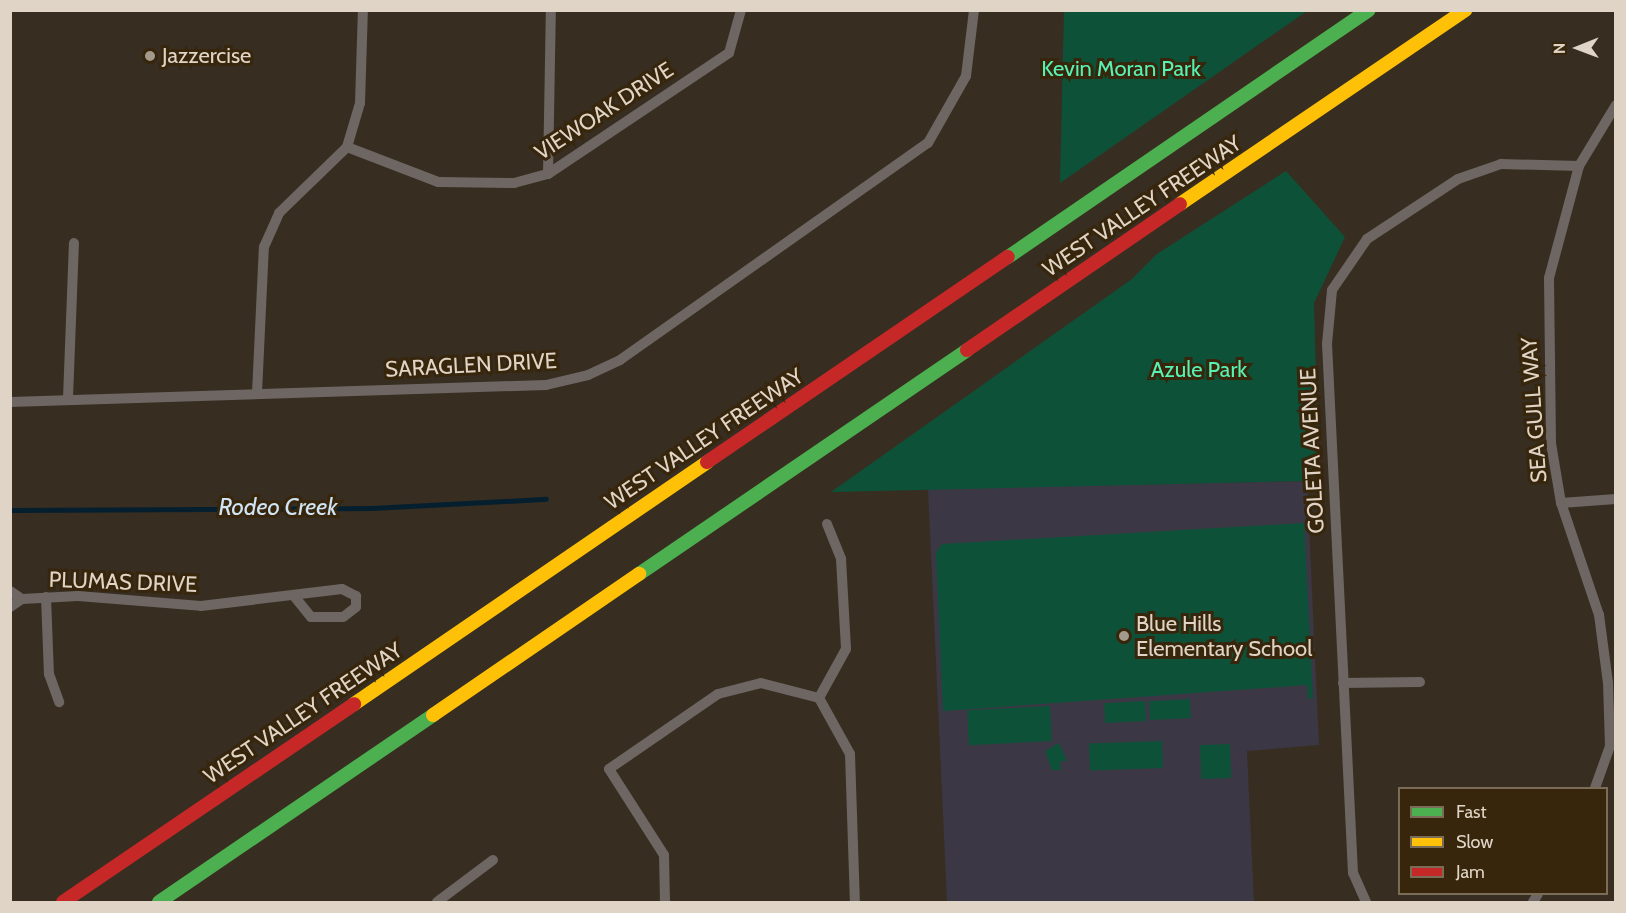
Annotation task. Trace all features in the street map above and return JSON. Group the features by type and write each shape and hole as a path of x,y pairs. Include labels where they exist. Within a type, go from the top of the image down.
{"highway":[{"name":"WEST VALLEY FREEWAY","path":"63,903 1369,10"},
{"name":"WEST VALLEY FREEWAY","path":"159,903 1465,10"}],"street":[{"path":"257,393 260,275 270,227 293,196 347,147 360,103 363,10"},
{"path":"548,174 552,10"},
{"name":"VIEWOAK DRIVE","path":"347,147 438,182 514,183 548,174 729,53 741,10"},
{"name":"SARAGLEN DRIVE","path":"12,399 546,385 588,375 620,360 928,142 966,76 974,10"},
{"name":"SEA GULL WAY","path":"1596,787 1610,746 1612,684 1599,615 1561,503 1551,443 1548,278 1579,166 1616,105"},
{"name":"GOLETA AVENUE","path":"1366,903 1353,873 1327,344 1332,290 1367,239 1458,179 1501,164 1579,166"},
{"path":"68,398 74,243"},
{"path":"1561,503 1616,499"},
{"path":"819,698 846,649 841,559 827,524"},
{"name":"PLUMAS DRIVE","path":"10,607 22,599 46,597 95,597 168,607 294,596 305,590 342,589 356,596 356,607 343,617 311,617 294,596"},
{"name":"PLUMAS DRIVE","path":"10,591 22,599"},
{"path":"46,597 49,674 59,702"},
{"path":"665,903 664,855 609,769 718,694 761,682 819,698 850,754 855,903"},
{"path":"1343,683 1420,682"},
{"path":"437,903 493,860"}],"shaded area":[{"name":"Blue Hills Elementary School","path":"1307,481 1319,745 1247,751 1254,902 947,902 928,489"}],"green space":[{"name":"Kevin Moran Park","path":"1064,10 1307,11 1060,183"},
{"name":"Azule Park","path":"1286,171 1345,237 1314,303 1318,451 1307,481 831,492 1132,279 1157,254"},
{"path":"1304,523 1313,698 1308,699 1307,685 943,711 936,552 942,544"},
{"path":"1190,699 1191,718 1150,720 1149,701"},
{"path":"1145,701 1146,721 1105,723 1104,703"},
{"path":"1050,706 1052,741 969,745 967,710"},
{"path":"1162,741 1163,768 1090,771 1089,744"},
{"path":"1059,743 1067,761 1060,761 1061,770 1052,770 1045,751"},
{"path":"1230,744 1231,778 1201,779 1200,745"}],"waterway":[{"name":"Rodeo Creek","path":"10,510 372,508 546,499"}],"traffic: fast":[{"path":"1008,257 1369,10"},
{"path":"639,574 967,350"},
{"path":"159,902 433,715"}],"traffic: slow":[{"path":"1180,204 1465,10"},
{"path":"354,704 707,462"},
{"path":"433,715 639,574"}],"traffic: jam":[{"path":"967,350 1180,204"},
{"path":"707,462 1008,257"},
{"path":"63,902 354,704"}],"place":[{"name":"Jazzercise","path":"150,56"},
{"name":"Blue Hills Elementary School","path":"1124,636"}]}
